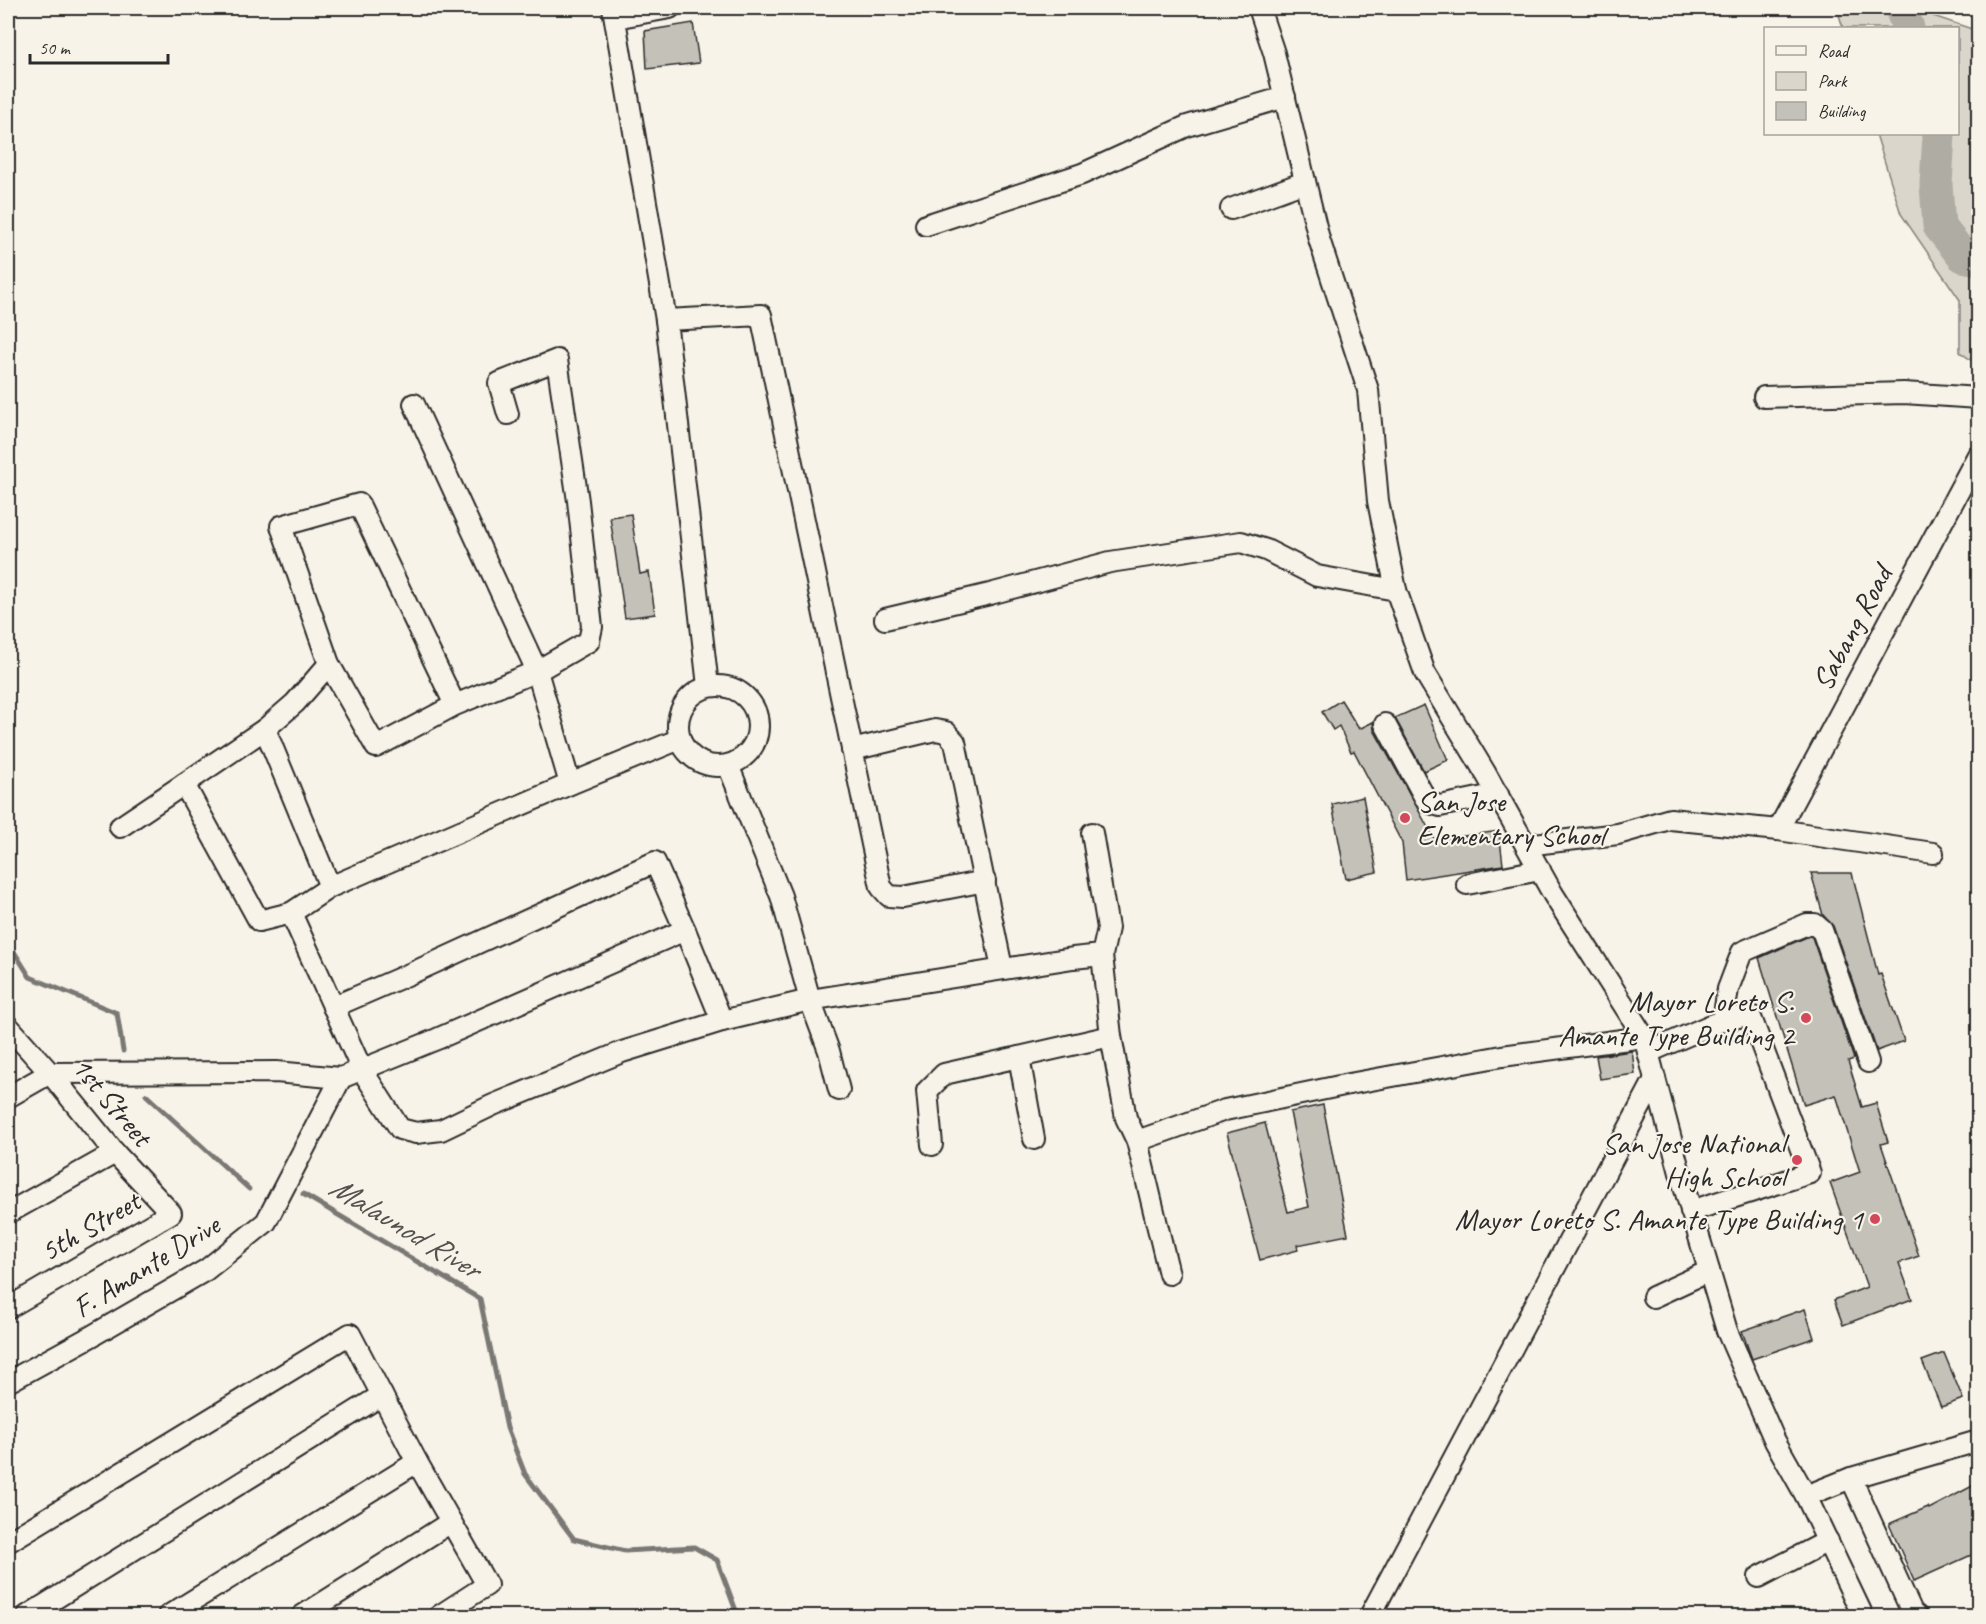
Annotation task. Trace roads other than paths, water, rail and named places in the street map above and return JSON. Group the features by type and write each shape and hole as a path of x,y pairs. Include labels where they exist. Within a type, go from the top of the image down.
{"street":[{"path":"670,8 614,13 666,320 708,686"},
{"path":"1259,8 1274,53 1320,239 1368,390 1378,501 1396,591 1425,673 1498,794 1559,904 1647,1045 1691,1211 1727,1331 1775,1440 1806,1496 1863,1617"},
{"path":"926,225 1082,174 1187,126 1285,97"},
{"path":"1231,209 1305,182"},
{"path":"666,320 761,315 881,888 889,896 903,897 985,881"},
{"path":"455,705 359,504 280,526 329,664 376,747 455,705 537,671 589,641 592,627 578,501 557,360 499,383 508,414"},
{"path":"1764,397 1904,393 1978,398"},
{"path":"414,404 537,671 570,784"},
{"name":"Sabang Road","path":"1778,830 1978,455"},
{"path":"885,619 1110,562 1241,543 1266,550 1317,576 1396,591"},
{"path":"120,827 265,729 296,703 329,664"},
{"path":"708,686 736,689 747,698 757,716 757,737 751,750 741,760 729,765 716,767 704,765 693,759 685,750 680,739 677,726 679,713 691,696 708,686"},
{"path":"1385,724 1430,804 1440,806 1498,794"},
{"path":"265,729 330,887"},
{"path":"852,750 935,730 946,732 955,742 1002,969"},
{"path":"184,784 260,921 291,913 330,887 680,739"},
{"path":"729,765 781,896 810,1000 829,1051 839,1090"},
{"path":"1526,845 1618,834 1670,819 1778,830 1933,853"},
{"path":"1092,833 1108,928 1102,955 1111,1036 1126,1118 1137,1141 1169,1274"},
{"path":"333,1007 655,862 722,1021"},
{"path":"1467,884 1540,870"},
{"path":"291,913 362,1070 400,1129 416,1133 441,1130 493,1105 622,1052 722,1021 810,1000 1102,955"},
{"path":"1723,1020 1728,989 1742,952 1807,924 1815,924 1822,930 1868,1062"},
{"path":"8,1097 50,1073 225,1071 276,1072 341,1078 685,930"},
{"path":"1137,1141 1225,1110 1502,1056 1647,1045 1723,1020 1750,1015 1810,1173 1691,1211"},
{"name":"1st Street","path":"8,1026 50,1073 115,1153 171,1213"},
{"path":"932,1145 927,1091 945,1074 1111,1036"},
{"path":"1019,1057 1034,1139"},
{"name":"F. Amante Drive","path":"8,1382 206,1270 266,1222 341,1078"},
{"path":"1370,1617 1655,1079"},
{"path":"8,1213 115,1153"},
{"name":"5th Street","path":"8,1308 171,1213"},
{"path":"1653,1296 1709,1272"},
{"path":"8,1542 350,1334 417,1462 487,1585 439,1617"},
{"path":"27,1617 382,1395"},
{"path":"1806,1496 1851,1478 1978,1441"},
{"path":"168,1617 417,1462"},
{"path":"1851,1478 1912,1612 1917,1617"},
{"path":"302,1617 451,1522"},
{"path":"1759,1577 1828,1541"}],"waterway":[{"path":"1901,8 1908,27"},
{"path":"1939,135 1936,184 1939,226 1963,256 1978,259"},
{"name":"Malaunod River","path":"8,942 30,977 117,1013 123,1051"},
{"name":"Malaunod River","path":"146,1095 249,1189"},
{"name":"Malaunod River","path":"303,1194 480,1299 507,1428 525,1474 574,1539 625,1551 694,1547 717,1560 738,1616"}],"place":[{"name":"San Jose Elementary School","path":"1405,818"},
{"name":"Mayor Loreto S. Amante Type Building 2","path":"1806,1018"},
{"name":"San Jose National High School","path":"1797,1160"},
{"name":"Mayor Loreto S. Amante Type Building 1","path":"1875,1219"}]}
